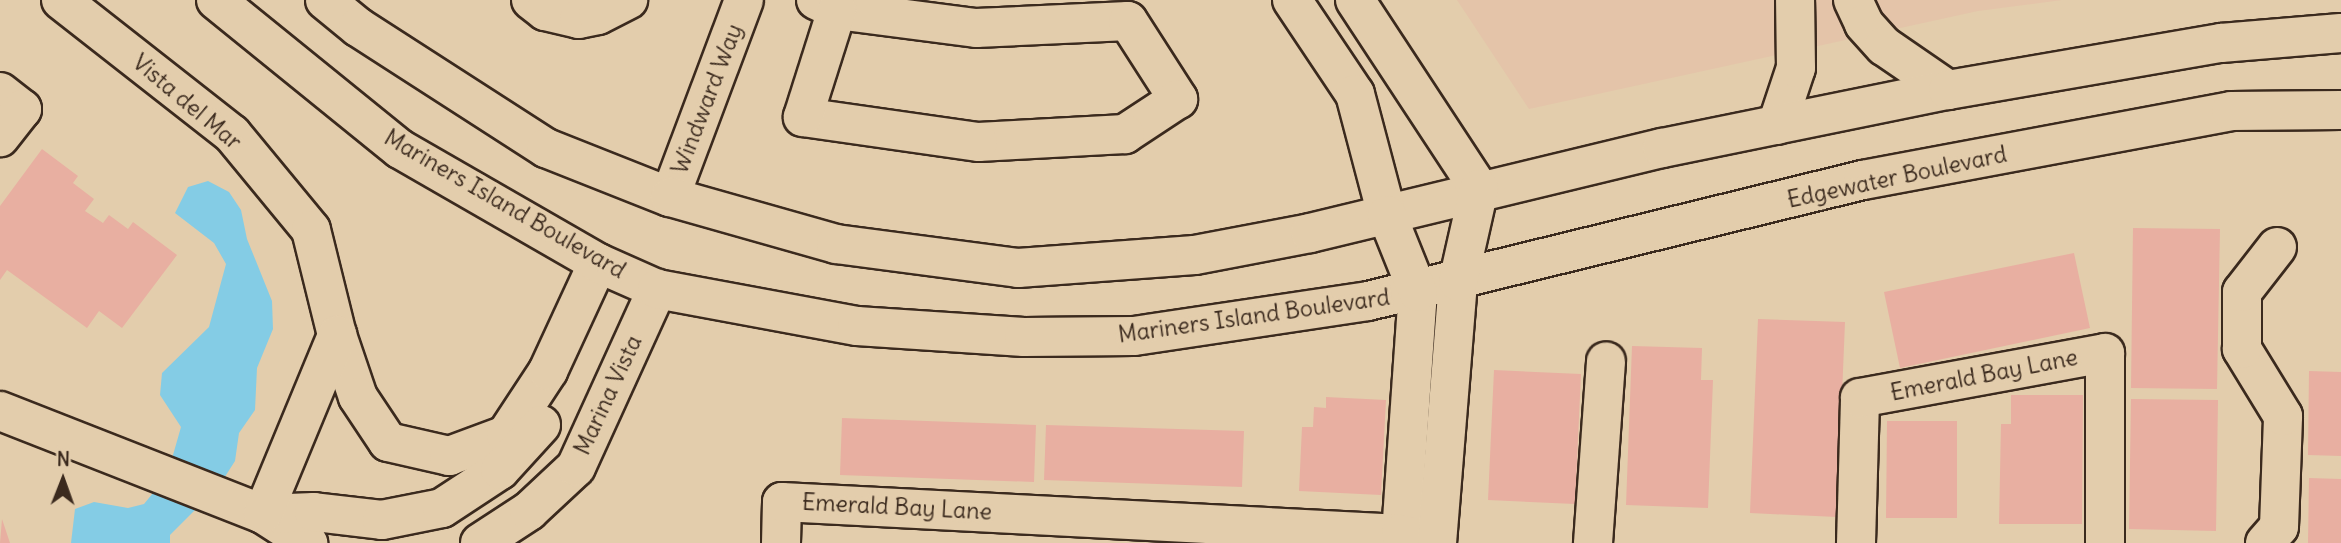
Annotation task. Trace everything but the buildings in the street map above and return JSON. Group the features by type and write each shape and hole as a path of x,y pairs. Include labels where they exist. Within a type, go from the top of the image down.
{"main road":[{"name":"Vista del Mar","path":"61,0 232,134 311,230 337,335 358,397 388,442 449,456 506,435 548,371 598,263"},
{"name":"Mariners Island Boulevard","path":"216,0 400,149 598,263 657,289 857,326 1024,337 1134,336 1418,292 1458,282"},
{"path":"325,0 358,27 546,148 670,197 836,244 1018,268 1195,255 1387,215 1479,190 1948,90 2221,43 2341,33"},
{"path":"531,0 545,11 579,19 598,15 628,0"},
{"name":"Windward Way","path":"670,197 744,0"},
{"path":"1292,0 1355,94 1387,215 1418,292 1423,540"},
{"path":"1355,0 1479,190 1458,282 1423,540"},
{"path":"1777,125 1796,68 1795,0"},
{"path":"1853,0 1864,24 1884,46 1948,90"},
{"path":"826,5 976,28 1128,22 1178,99 1125,134 978,142 803,117 826,5"},
{"path":"0,92 22,109 0,137"},
{"name":"Edgewater Boulevard","path":"1458,282 1863,180 2231,111 2341,110"},
{"path":"2265,543 2279,527 2283,416 2242,349 2242,292 2277,247"},
{"name":"Marina Vista","path":"480,543 529,511 576,467 657,289"},
{"path":"263,514 337,335"},
{"name":"Emerald Bay Lane","path":"1856,543 1860,398 2105,353 2105,543"},
{"path":"1593,543 1606,361"},
{"name":"Marina Vista","path":"263,514 314,512 382,520 442,508 500,470 540,427 548,371"},
{"name":"Marina Vista","path":"0,411 263,514 308,543"},
{"name":"Emerald Bay Lane","path":"781,543 782,502 1011,528 1423,540"}],"shaded area":[{"path":"1457,0 2062,0 1978,11 1529,109"}],"water":[{"path":"208,181 229,192 241,210 247,239 272,301 273,329 257,368 255,410 239,433 235,461 219,486 170,535 170,543 71,543 75,509 94,502 128,508 144,504 167,476 181,427 160,395 162,373 209,327 226,264 214,243 175,213 188,187"}]}
